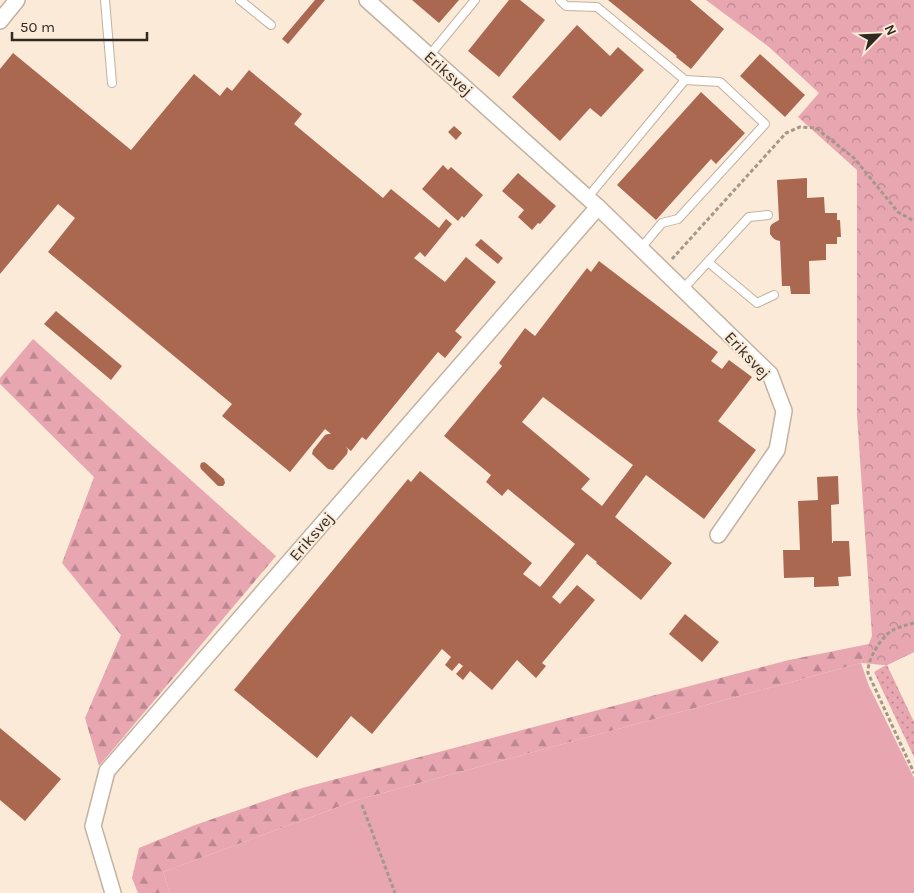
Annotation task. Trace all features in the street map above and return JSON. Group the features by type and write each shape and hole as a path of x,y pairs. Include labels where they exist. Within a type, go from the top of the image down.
{"street":[{"path":"0,21 17,0"},
{"name":"Eriksvej","path":"367,0 593,202 770,374 784,411 777,450 718,535"},
{"name":"Eriksvej","path":"113,893 94,826 107,771 593,202"}],"lane":[{"path":"105,0 112,83"},
{"path":"240,0 270,25"},
{"path":"429,56 475,0"},
{"path":"560,0 566,6 597,7 685,80 720,82 766,124 678,219 662,223 641,248"},
{"path":"593,202 685,80"},
{"path":"683,288 749,218 768,215"},
{"path":"708,262 757,303 774,295"}],"path":[{"path":"663,269 786,133 800,126 816,128 854,158 898,212 914,220"},
{"path":"914,623 891,631 880,642 868,666 868,673 914,773"},
{"path":"362,804 395,893"}],"green space":[{"path":"706,0 914,0 914,652 887,665 861,663 872,636 857,415 857,170 798,117 819,93 769,47"},
{"path":"33,339 276,556 99,766 85,718 121,635 62,563 94,477 0,384 0,378"},
{"path":"869,644 861,663 357,800 163,872 170,893 138,893 132,878 139,848 195,825 302,788 789,660"},
{"path":"914,652 887,665 914,722 914,757 874,672 886,665 873,664"},
{"path":"861,663 869,686 914,778 914,893 170,893 163,872 357,800"}],"building":[{"path":"315,0 325,0 288,44 282,39"},
{"path":"412,0 459,0 439,23"},
{"path":"509,0 520,0 545,20 499,77 468,51"},
{"path":"608,0 690,0 724,29 691,69"},
{"path":"577,25 610,56 618,47 644,70 601,117 590,108 560,141 512,97"},
{"path":"13,53 131,150 194,74 220,96 227,87 232,91 249,70 302,114 294,124 383,198 391,189 439,228 446,219 452,224 425,257 420,252 414,258 445,282 466,257 496,282 455,331 462,337 445,358 438,352 366,440 362,437 351,451 346,447 348,450 347,454 333,470 328,469 312,454 325,435 331,434 325,429 290,472 222,416 232,404 48,252 75,218 58,204 0,274 0,69"},
{"path":"760,54 805,95 785,117 740,76"},
{"path":"701,92 745,133 716,164 711,159 656,220 617,185"},
{"path":"454,126 462,133 456,140 448,132"},
{"path":"443,165 448,170 451,167 483,195 464,218 462,216 458,221 422,189"},
{"path":"518,173 556,206 532,230 518,217 524,210 502,191"},
{"path":"807,178 807,198 824,197 825,213 837,213 837,220 840,220 841,237 837,237 837,244 826,244 826,260 809,261 810,294 791,294 790,286 782,286 780,241 773,238 770,234 770,227 779,220 777,180"},
{"path":"481,239 503,258 498,264 475,245"},
{"path":"599,261 718,352 711,361 722,369 729,360 752,377 718,421 756,450 704,519 646,475 615,517 672,563 641,600 587,554 552,597 560,604 577,585 595,600 542,663 546,666 536,678 517,660 492,690 470,671 463,680 456,674 463,666 459,663 452,671 445,665 451,657 442,649 372,734 351,716 317,758 234,690 408,479 411,482 420,471 532,563 523,574 540,587 575,544 508,489 502,496 486,482 491,475 444,436 502,366 499,363 525,328 535,336 587,268 591,272","holes":["543,397 633,465 602,506 581,489 590,479 522,422"]},
{"path":"56,311 122,366 111,380 44,324"},
{"path":"204,462 224,479 225,483 223,486 218,486 201,469 201,463"},
{"path":"838,476 839,504 831,505 832,543 833,541 849,541 851,576 838,577 839,586 814,587 814,577 784,578 783,550 800,550 798,501 818,500 817,477"},
{"path":"685,614 719,642 702,662 669,634"},
{"path":"0,728 61,779 25,821 0,800"}]}
